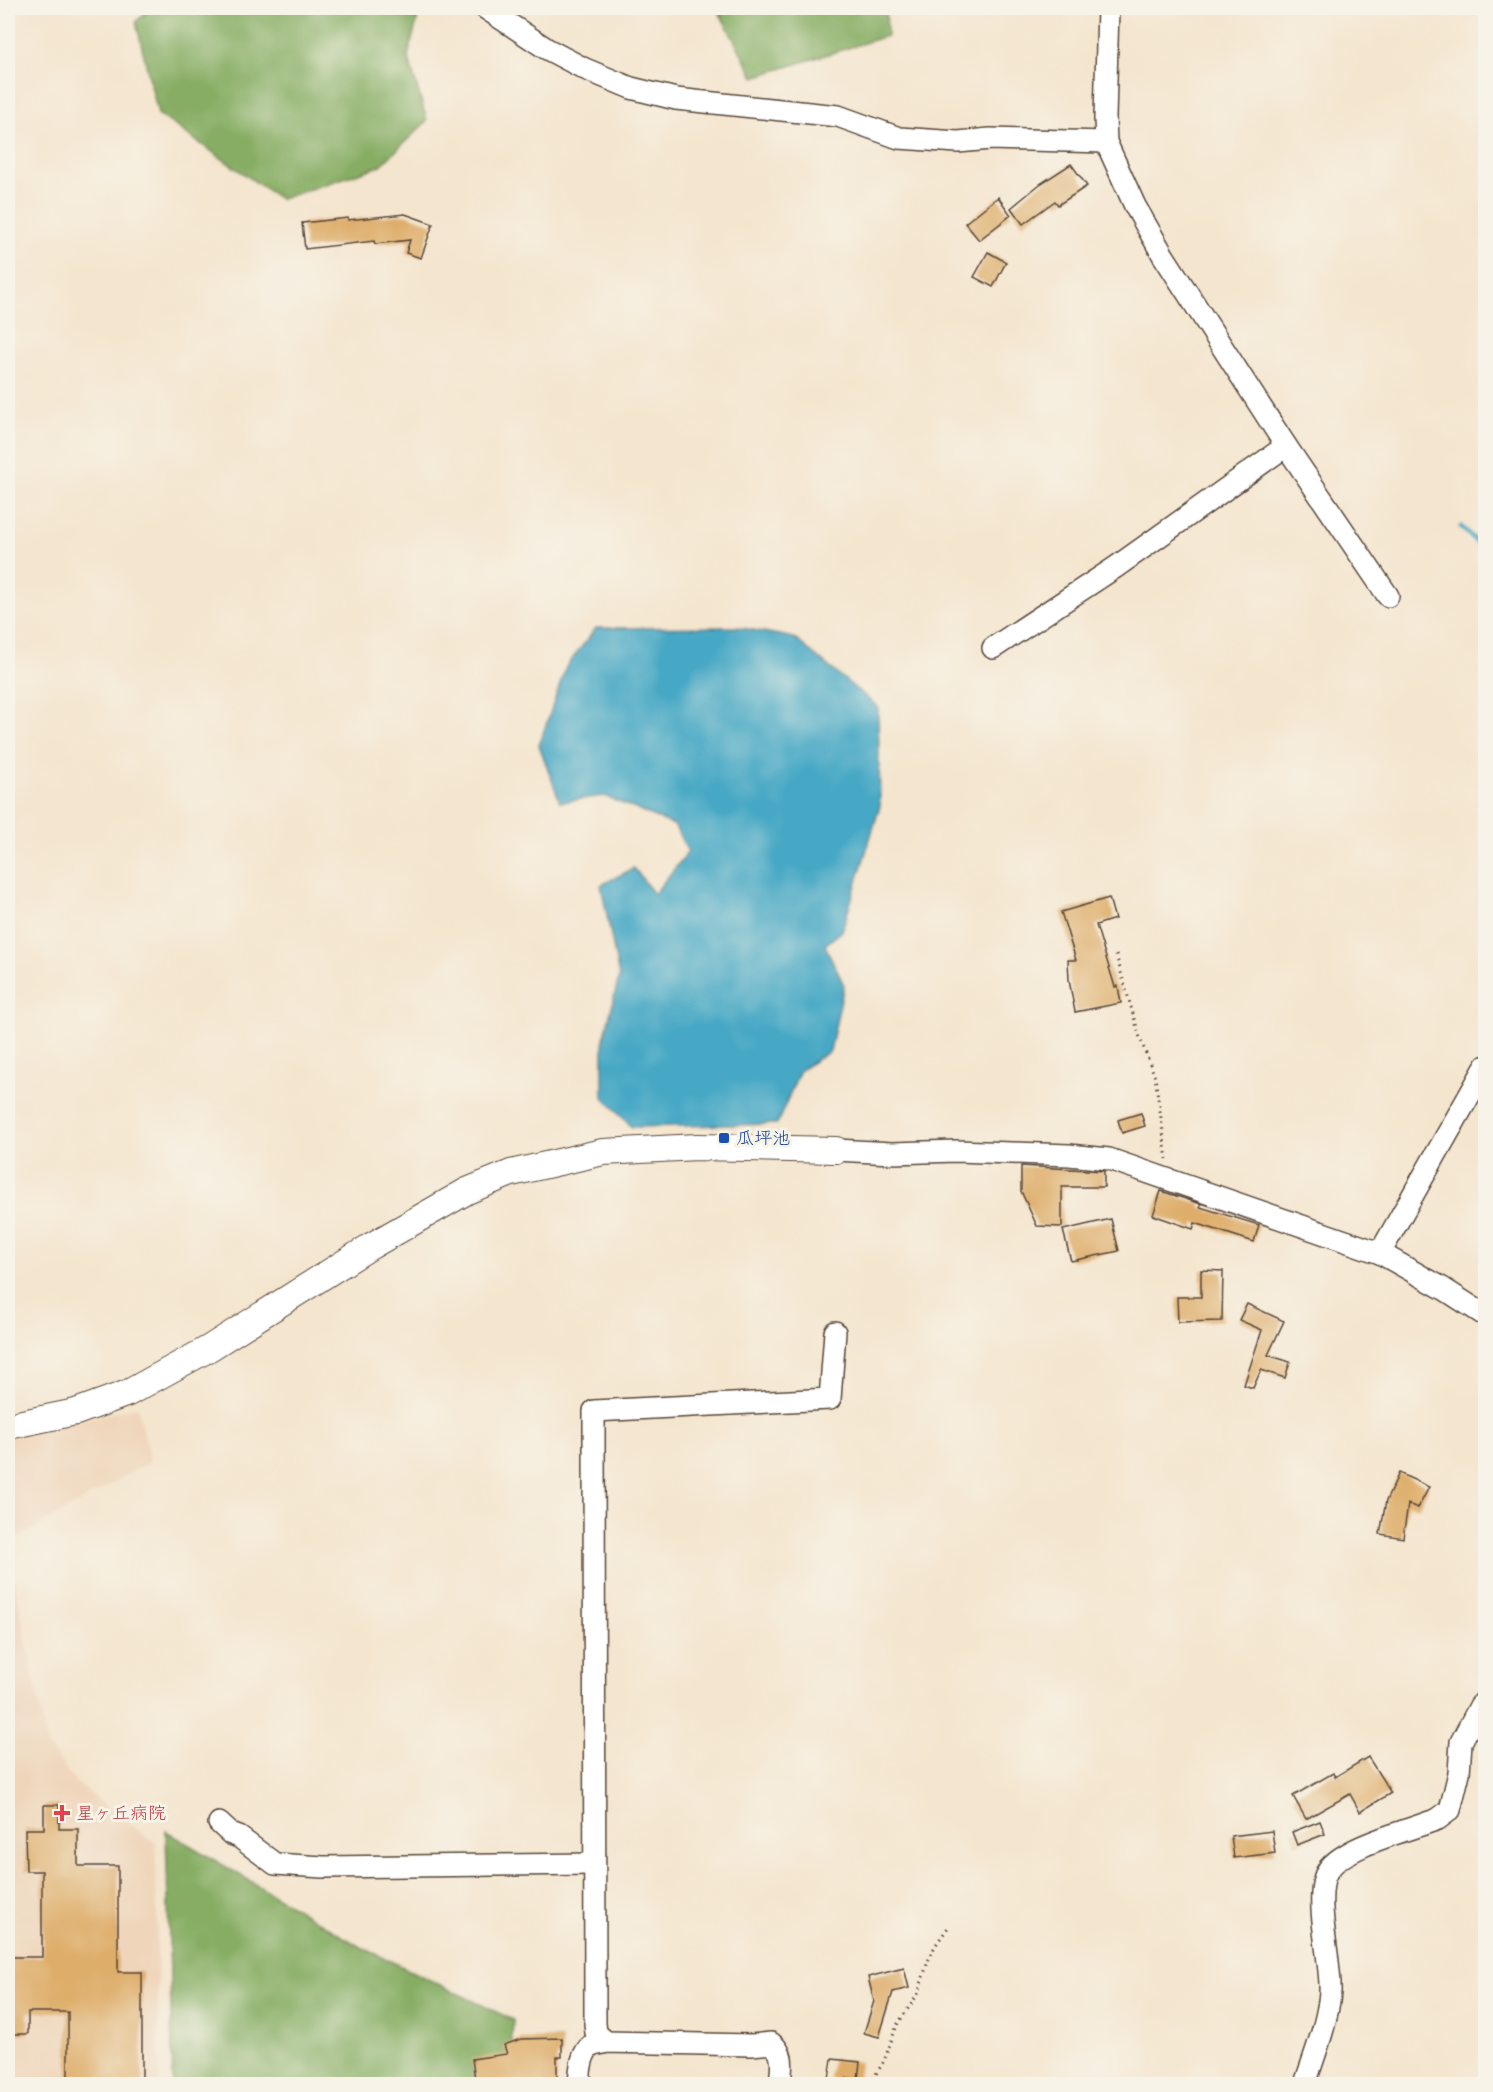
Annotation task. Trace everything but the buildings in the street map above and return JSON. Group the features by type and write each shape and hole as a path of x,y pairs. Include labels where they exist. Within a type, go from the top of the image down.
{"street":[{"path":"485,8 547,49 585,69 631,88 676,99 838,116 899,138 958,142 990,139 1106,142"},
{"path":"1108,8 1104,118 1106,142 1135,206 1163,255 1286,446 1388,596"},
{"path":"993,648 1116,567 1286,446"},
{"path":"1380,1253 1485,1066"},
{"path":"8,1426 76,1412 128,1392 208,1350 371,1246 466,1191 511,1173 603,1152 697,1147 892,1153 957,1151 1089,1156 1109,1159 1380,1253 1485,1316"},
{"path":"606,2042 596,2033 595,2023 594,1411 830,1399 835,1332"},
{"path":"1305,2085 1330,1991 1322,1880 1328,1869 1346,1853 1438,1819 1450,1810 1459,1773 1461,1742 1485,1700"},
{"path":"219,1823 275,1864 323,1867 594,1864"},
{"path":"579,2085 580,2067 588,2050 591,2046 606,2042 752,2045 771,2043 782,2056 780,2085"}],"path":[{"path":"1116,956 1140,1038 1155,1077 1167,1166 1166,1179"},
{"path":"870,2085 884,2061 897,2025 918,1994 928,1961 948,1926"}],"shaded area":[{"path":"138,1407 150,1462 8,1543 8,1435"},
{"name":"星ヶ丘病院","path":"8,1547 47,1744 75,1782 156,1844 159,2084 8,2084"}],"green space":[{"path":"150,8 420,8 408,56 427,121 380,166 280,199 158,114 136,22"},
{"path":"717,8 886,8 887,36 754,77"},
{"path":"166,1831 359,1946 513,2020 509,2084 173,2084"}],"water":[{"name":"瓜坪池","path":"738,627 794,638 878,707 880,806 842,931 825,945 844,985 830,1051 800,1070 777,1124 632,1127 603,1097 603,1043 619,977 601,885 634,868 654,894 688,852 674,825 604,796 560,802 539,745 566,667 596,628"}],"waterway":[{"path":"1461,527 1486,551"}],"place":[{"name":"瓜坪池","path":"724,1138"},
{"name":"星ヶ丘病院","path":"62,1813"}]}
